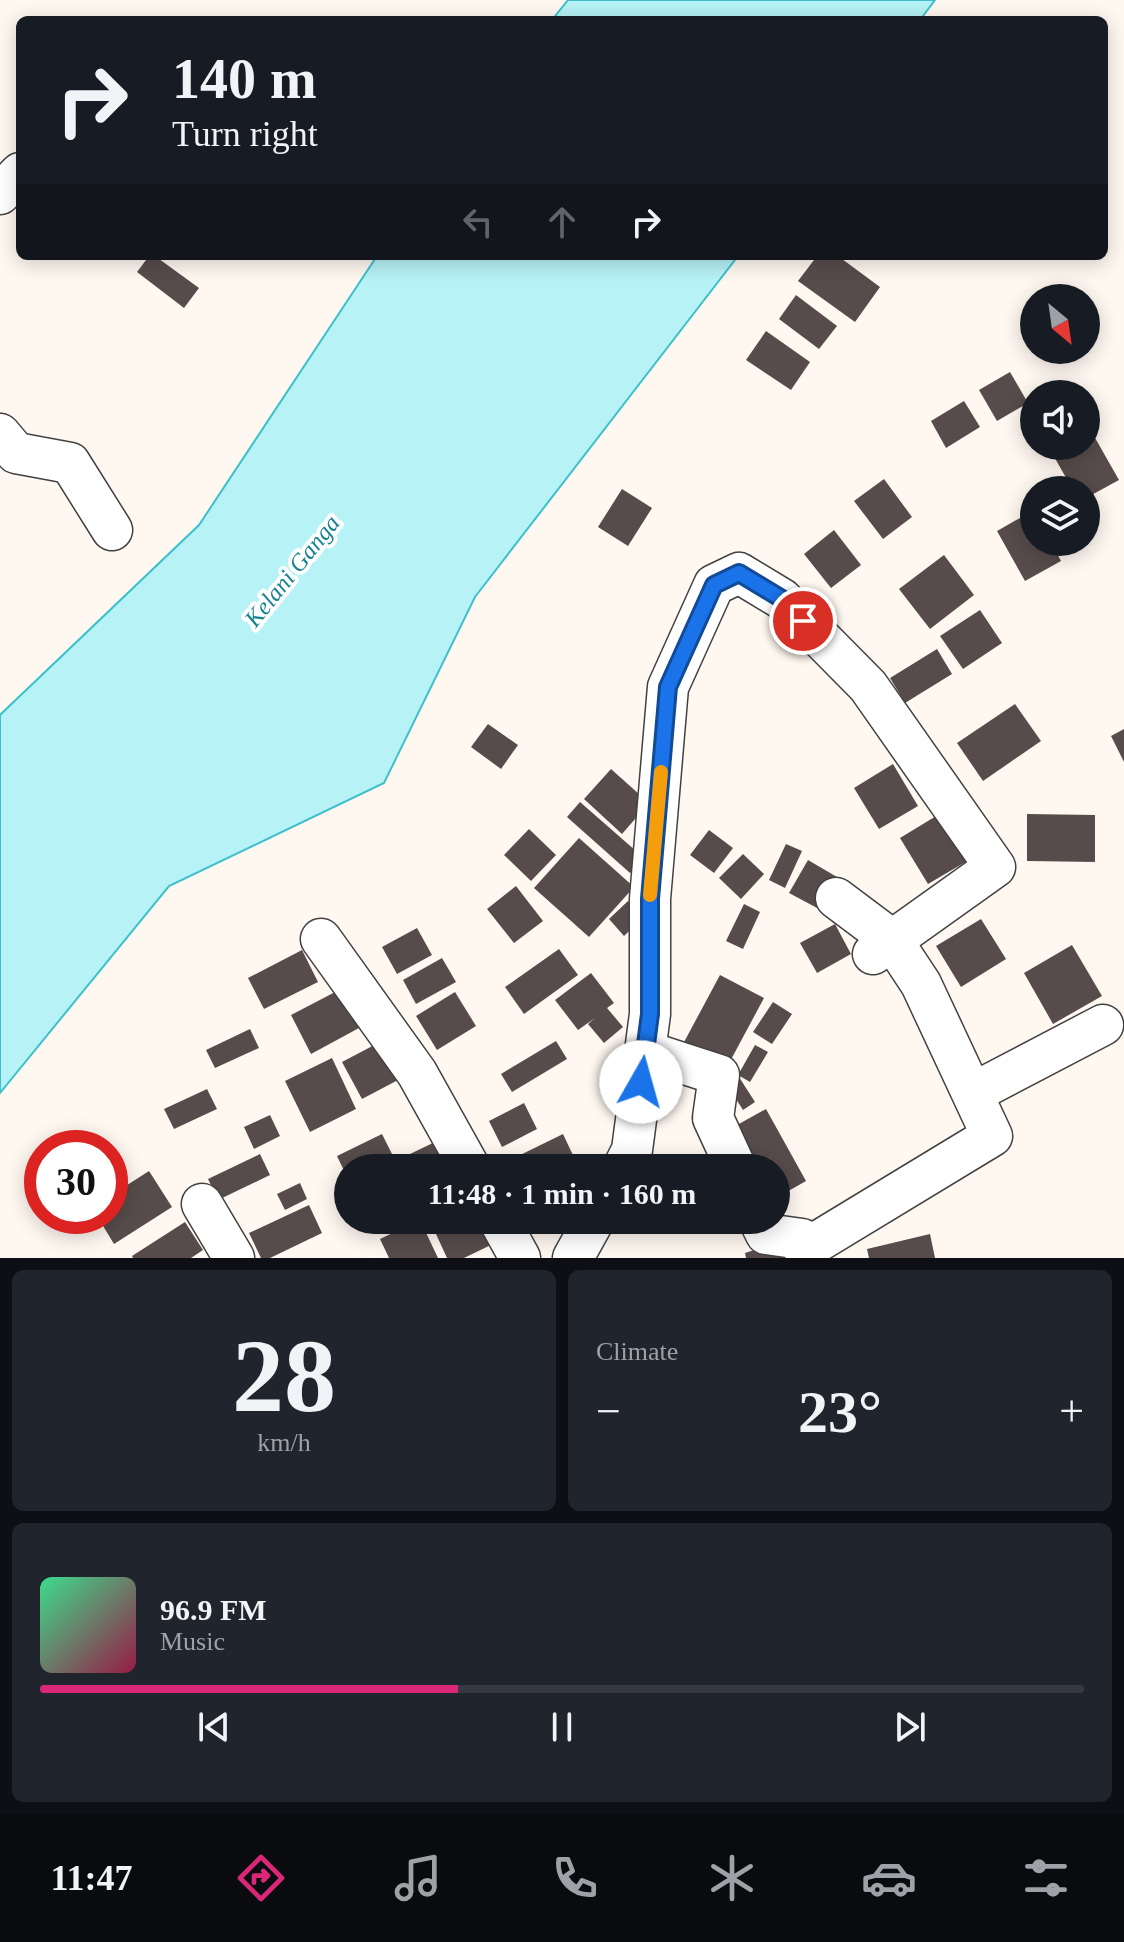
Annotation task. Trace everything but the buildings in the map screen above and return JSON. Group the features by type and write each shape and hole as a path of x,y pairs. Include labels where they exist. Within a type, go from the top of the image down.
{"street":[{"path":"0,194 16,177"},
{"path":"0,434 16,453 70,463 112,530"},
{"path":"630,1154 650,1014 650,899 668,687 714,585 739,573 782,599 868,686 995,867 882,947"},
{"path":"766,1234 802,1239 806,1254 992,1136 921,984 836,898"},
{"path":"321,939 417,1073 462,1154"},
{"path":"973,1093 1103,1025"},
{"path":"645,1051 719,1075 713,1118 730,1154"},
{"path":"202,1204 234,1258"},
{"path":"507,1234 520,1258"},
{"path":"573,1258 586,1234"}],"water":[{"path":"568,0 935,0 923,16 555,16"},
{"name":"Kelani Ganga","path":"374,260 735,260 475,597 384,783 169,886 0,1093 0,715 199,525"}],"slow traffic":[{"path":"650,895 661,772"}],"route":[{"path":"641,1082 650,1014 650,899 668,687 714,585 739,573 782,599 803,621"}]}
